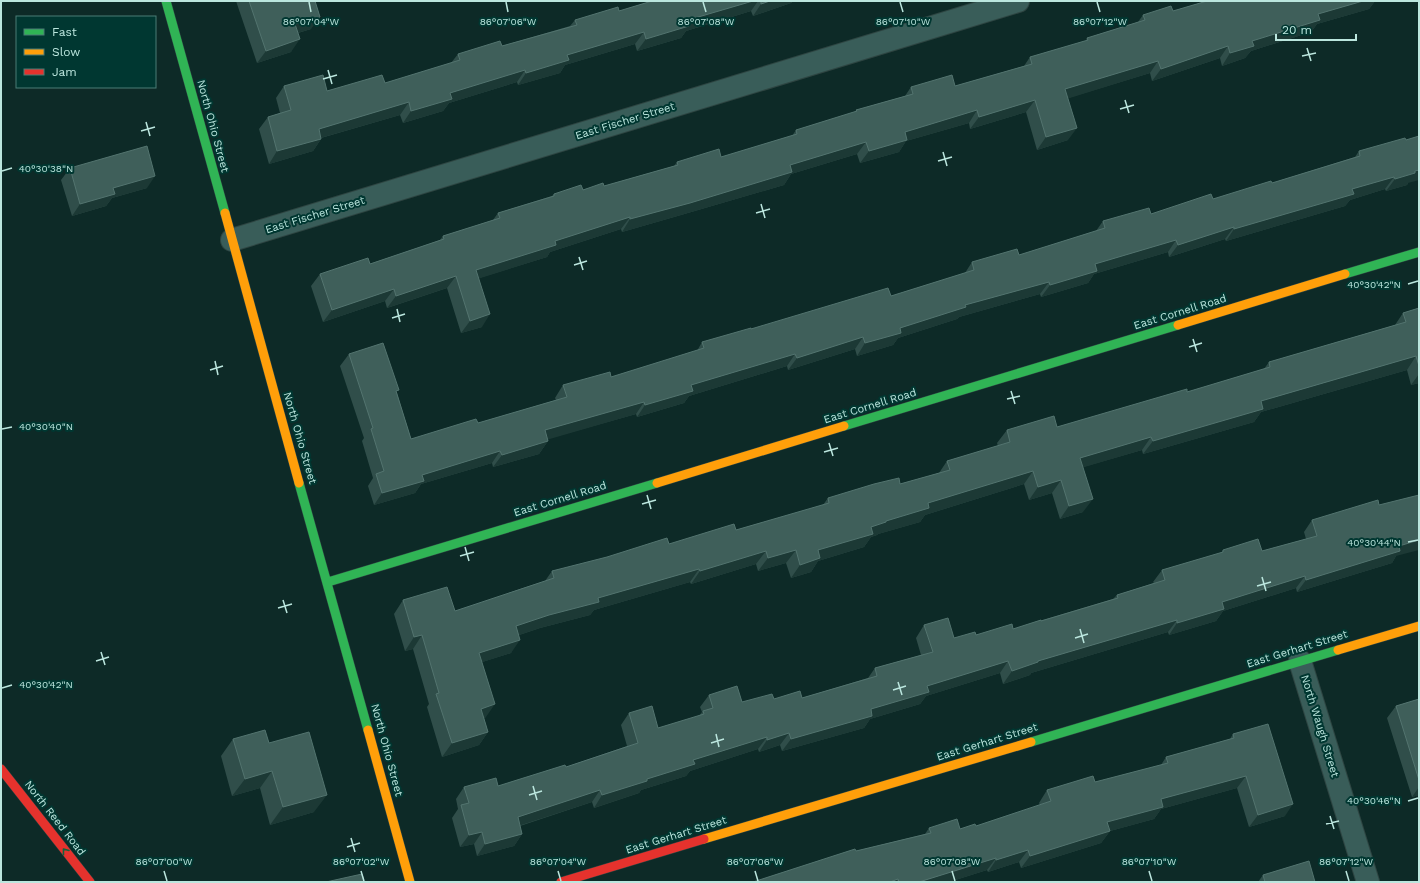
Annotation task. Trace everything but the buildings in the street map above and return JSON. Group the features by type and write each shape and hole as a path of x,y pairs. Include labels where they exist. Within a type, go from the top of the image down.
{"street":[{"name":"North Ohio Street","path":"166,1 410,882"},
{"name":"East Fischer Street","path":"232,240 1018,1"},
{"name":"East Cornell Road","path":"328,582 1419,252"},
{"name":"East Gerhart Street","path":"561,882 1419,626"},
{"name":"North Waugh Street","path":"1300,661 1368,882"},
{"name":"North Reed Road","path":"1,769 90,882"}],"traffic: fast":[{"path":"166,1 225,213"},
{"path":"1345,274 1419,252"},
{"path":"844,426 1178,325"},
{"path":"299,483 368,730"},
{"path":"328,582 657,483"},
{"path":"1031,742 1338,650"}],"traffic: slow":[{"path":"225,213 299,483"},
{"path":"1178,325 1345,274"},
{"path":"657,483 844,426"},
{"path":"1338,650 1419,626"},
{"path":"368,730 410,882"},
{"path":"704,839 1031,742"}],"traffic: jam":[{"path":"1,769 90,882"},
{"path":"561,882 704,839"}]}
